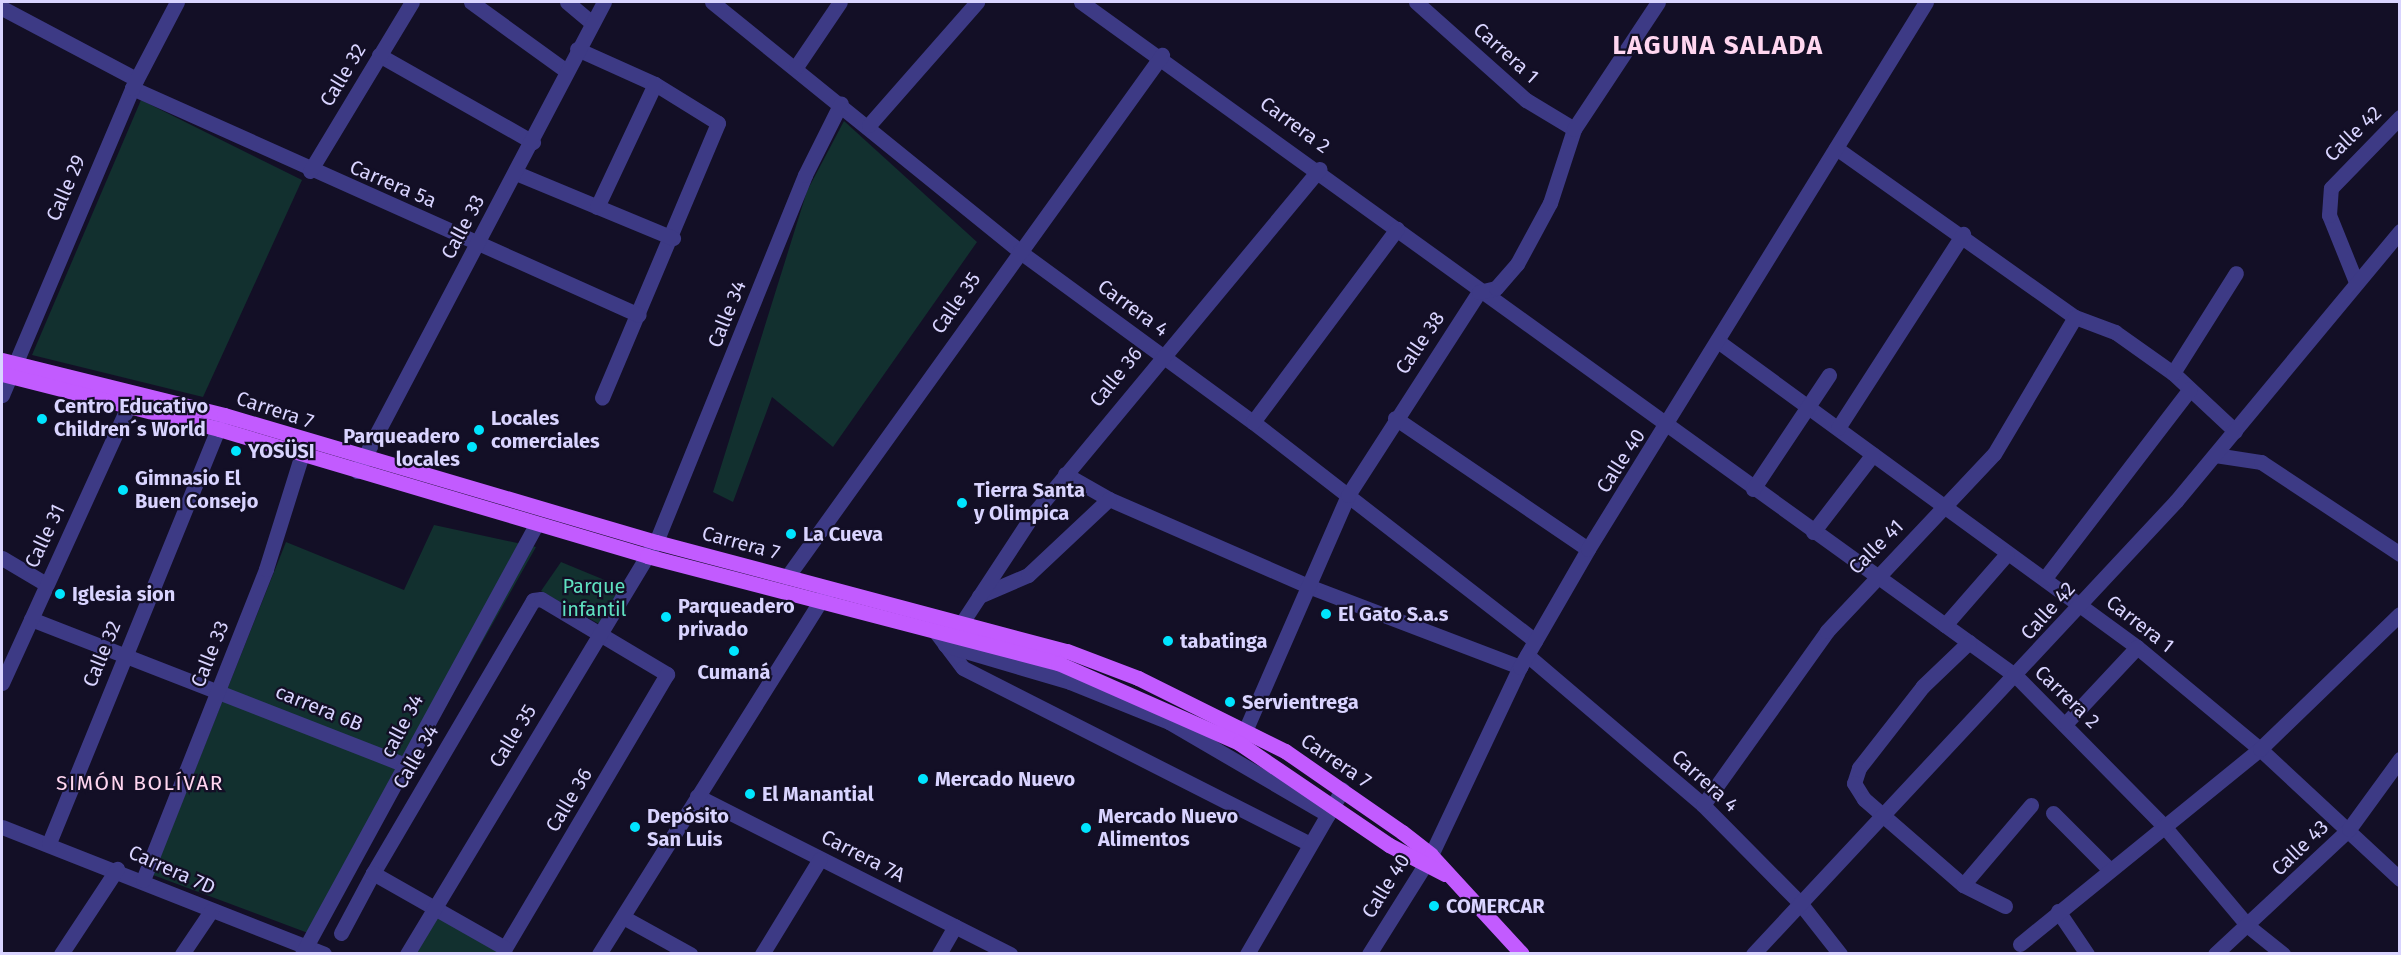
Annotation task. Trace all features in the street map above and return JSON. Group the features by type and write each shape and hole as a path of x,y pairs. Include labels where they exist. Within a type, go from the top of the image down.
{"main road":[{"name":"Carrera 7","path":"8,369 128,407 221,422 301,456 360,465 787,577 824,595 935,631 1058,663 1134,693 1239,743 1428,860 1445,874 1522,954"},
{"name":"Carrera 7","path":"8,369 300,440 360,465 536,524 647,556 961,624 1067,651 1138,678 1245,731 1335,803"}],"street":[{"name":"Calle 29","path":"2,395 8,369 134,83 177,2"},
{"name":"Calle 32","path":"310,171 412,2"},
{"path":"471,2 565,70"},
{"path":"567,2 592,22"},
{"name":"Calle 33","path":"360,465 516,173 565,70 604,2"},
{"name":"Carrera 4","path":"712,2 841,103 1019,251 1253,422 1535,641"},
{"path":"796,67 840,2"},
{"path":"869,126 977,2"},
{"name":"Carrera 2","path":"1081,2 1162,55 1320,169 1479,292 2016,676 2066,723 2163,825 2248,926 2283,954"},
{"name":"Carrera 1","path":"1416,2 1526,100 1574,129"},
{"name":"Calle 38","path":"1245,731 1347,495 1479,292 1496,288 1517,264 1550,202 1574,129 1658,2"},
{"name":"Calle 40","path":"1369,954 1428,860 1523,661 1588,549 1668,428 1926,2"},
{"path":"2,8 134,83"},
{"path":"577,50 655,84 718,123 673,238 602,398"},
{"path":"379,55 532,142"},
{"name":"Calle 35","path":"787,577 1162,55"},
{"name":"Carrera 5a","path":"134,83 310,171 639,315"},
{"path":"597,207 655,84"},
{"name":"Calle 34","path":"656,542 805,175 841,103"},
{"name":"Calle 42","path":"2356,282 2329,215 2331,188 2400,117"},
{"path":"1836,148 1964,234 2075,317 2115,332 2173,373 2235,431"},
{"name":"Calle 36","path":"961,624 1065,474 1161,354 1320,169"},
{"path":"516,173 673,238"},
{"path":"1253,422 1397,229"},
{"name":"Calle 42","path":"1753,954 2081,605 2215,455 2400,231"},
{"path":"1838,428 1964,234"},
{"path":"2173,373 2236,273"},
{"name":"Calle 41","path":"1703,805 1827,631 1875,576 1947,507 1994,454 2075,317"},
{"name":"Carrera 1","path":"1719,342 2137,647 2260,749 2399,877"},
{"path":"1753,489 1829,375"},
{"path":"2045,578 2190,389"},
{"name":"Calle 31","path":"2,683 128,407"},
{"path":"1395,418 1588,549"},
{"name":"Calle 32","path":"49,843 123,656 221,422"},
{"name":"Calle 33","path":"142,879 266,569 301,456 300,440"},
{"path":"1813,532 1873,454"},
{"path":"2215,455 2262,462 2400,554"},
{"name":"Carrera 4","path":"1065,474 1109,499 1308,586 1523,661 1703,805 1800,903 1840,954"},
{"path":"979,596 1028,575 1109,499"},
{"name":"calle 34","path":"303,951 536,524"},
{"name":"Calle 35","path":"407,954 656,542"},
{"path":"1946,625 2007,554"},
{"path":"2,558 46,584"},
{"path":"599,954 824,595"},
{"name":"Calle 34","path":"341,933 373,873 530,603 541,599 600,637"},
{"path":"2020,944 2163,825 2260,749 2400,614"},
{"path":"31,620 218,691"},
{"path":"935,631 945,645 976,675 1310,844"},
{"name":"Calle 36","path":"434,907 505,948 667,674 600,637"},
{"path":"1970,642 1923,686 1859,768 1854,783 1884,815 1963,885 2005,906"},
{"path":"945,645 1070,681 1169,722 1335,803 1247,954"},
{"path":"2066,723 2137,647"},
{"name":"carrera 6B","path":"218,691 405,765"},
{"name":"Calle 43","path":"2215,954 2248,926 2349,829 2400,759"},
{"name":"Carrera 7A","path":"697,796 1010,954"},
{"path":"1963,885 2031,805"},
{"path":"2053,813 2109,869"},
{"name":"Carrera 7D","path":"2,828 117,868 303,951 324,954"},
{"path":"762,954 820,859"},
{"path":"61,954 117,868"},
{"path":"373,873 434,907"},
{"path":"182,954 211,911"},
{"path":"2058,911 2087,954"},
{"path":"623,917 690,954"},
{"path":"939,954 955,926"}],"green space":[{"path":"141,100 302,180 203,397 32,355"},
{"path":"844,121 977,242 833,447 772,397 733,502 713,492 807,191"},
{"path":"434,525 536,547 316,936 153,875 286,542 404,590"},
{"name":"Parque infantil","path":"561,562 624,588 601,625 541,591"},
{"path":"436,914 503,954 413,954"}],"place":[{"name":"Centro Educativo Children´s World","path":"42,419"},
{"name":"Locales comerciales","path":"479,430"},
{"name":"Parqueadero locales","path":"472,447"},
{"name":"YOSÜSI","path":"236,451"},
{"name":"Gimnasio El Buen Consejo","path":"123,490"},
{"name":"Tierra Santa y Olimpica","path":"962,503"},
{"name":"La Cueva","path":"791,534"},
{"name":"Iglesia sion","path":"60,594"},
{"name":"El Gato S.a.s","path":"1326,614"},
{"name":"Parqueadero privado","path":"666,617"},
{"name":"tabatinga","path":"1168,641"},
{"name":"Cumaná","path":"734,651"},
{"name":"Servientrega","path":"1230,702"},
{"name":"Mercado Nuevo","path":"923,779"},
{"name":"El Manantial","path":"750,794"},
{"name":"Depósito San Luis","path":"635,827"},
{"name":"Mercado Nuevo Alimentos","path":"1086,828"},
{"name":"COMERCAR","path":"1434,906"}],"district":[{"name":"LAGUNA SALADA","path":"1718,46"},
{"name":"SIMÓN BOLÍVAR","path":"140,783"}]}
